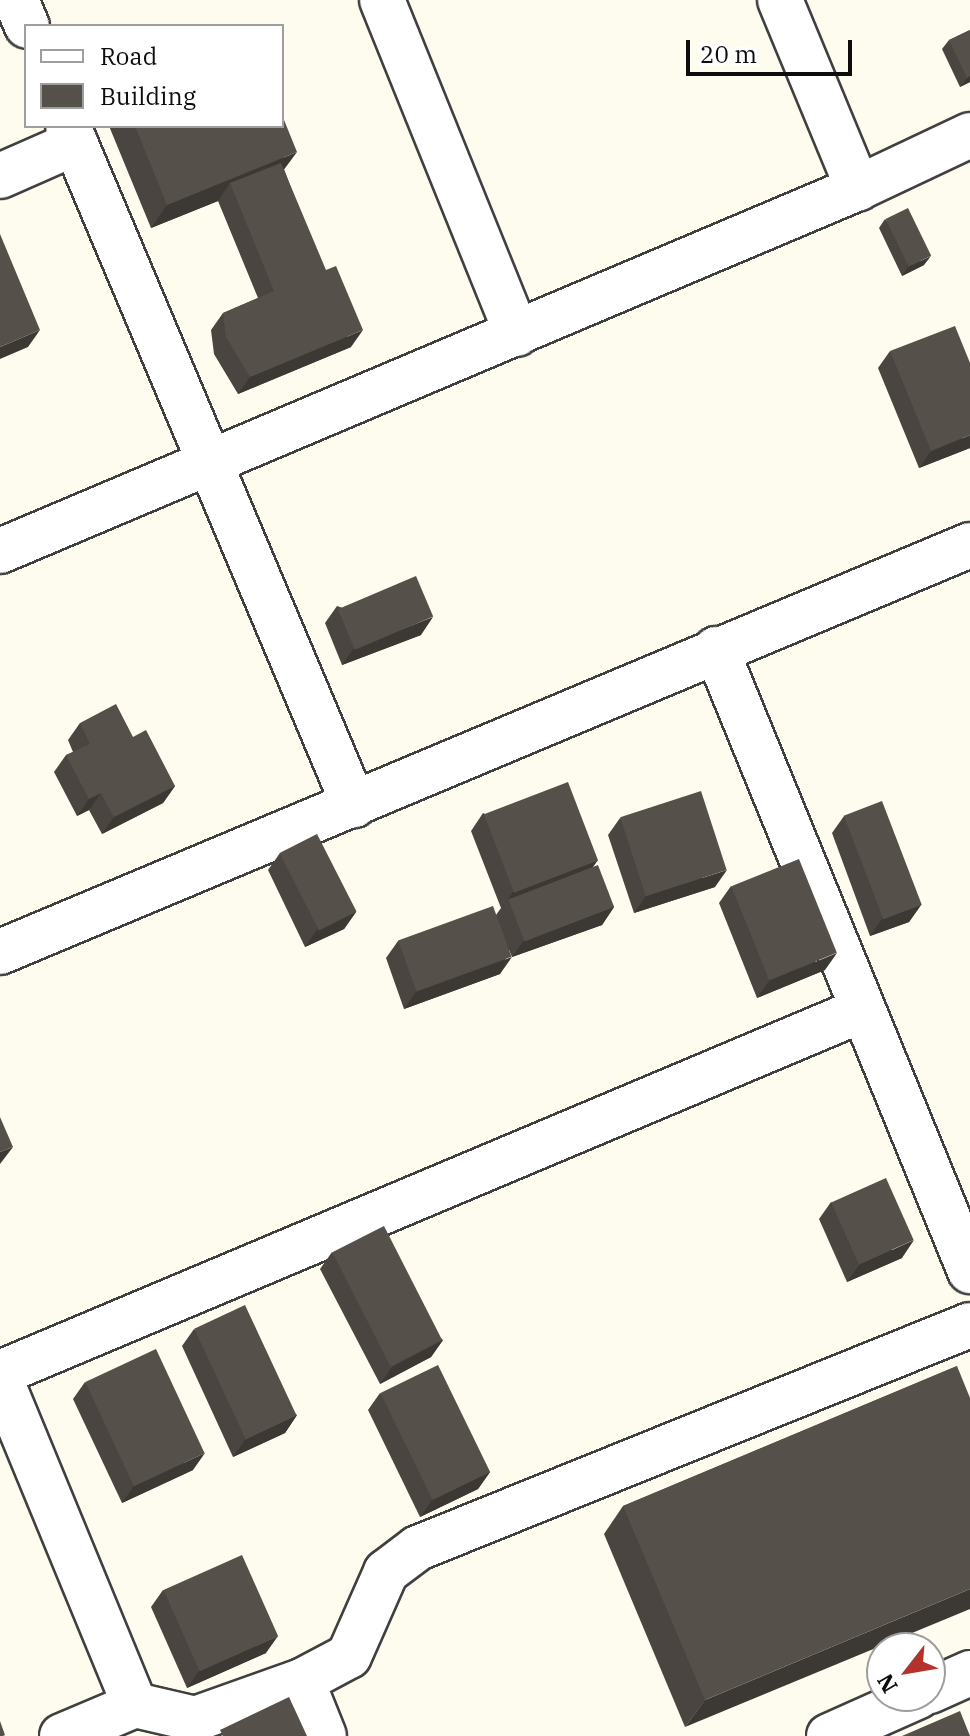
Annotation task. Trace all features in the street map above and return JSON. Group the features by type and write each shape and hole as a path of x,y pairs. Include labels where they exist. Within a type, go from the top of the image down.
{"street":[{"path":"16,0 26,24"},
{"path":"382,0 517,334"},
{"path":"780,0 801,61 858,188"},
{"path":"0,176 72,134 354,805"},
{"path":"0,551 858,188 970,135"},
{"path":"0,952 970,545"},
{"path":"716,649 970,1271"},
{"path":"135,1705 0,1375 862,1010"},
{"path":"62,1736 135,1705 195,1719 302,1681 349,1656 386,1572 418,1548 970,1325"},
{"path":"946,1684 970,1673"},
{"path":"302,1681 324,1736"},
{"path":"829,1736 883,1712"}],"building":[{"path":"970,30 970,76 967,78 949,40"},
{"path":"284,120 297,152 167,205 136,128 284,128"},
{"path":"281,163 326,270 336,266 363,330 250,377 226,337 223,313 274,291 230,183"},
{"path":"908,208 931,256 909,267 886,219"},
{"path":"0,234 40,330 0,347"},
{"path":"955,326 970,363 970,435 931,451 890,351"},
{"path":"416,576 433,617 355,650 338,609"},
{"path":"116,704 133,737 146,730 175,786 114,817 101,793 89,799 66,755 90,744 80,723"},
{"path":"568,782 598,860 514,893 484,814"},
{"path":"701,791 727,870 646,896 620,817"},
{"path":"882,801 922,905 884,919 844,816"},
{"path":"317,834 356,912 319,931 280,853"},
{"path":"799,859 837,953 769,980 731,886"},
{"path":"598,865 614,907 525,941 508,899"},
{"path":"493,906 511,957 417,991 398,941"},
{"path":"0,1117 13,1147 0,1152"},
{"path":"886,1178 914,1240 859,1265 831,1202"},
{"path":"384,1226 442,1340 390,1366 332,1252"},
{"path":"245,1305 297,1416 246,1439 194,1329"},
{"path":"156,1349 205,1453 134,1486 85,1382"},
{"path":"438,1365 490,1472 433,1500 380,1393"},
{"path":"957,1366 970,1398 970,1589 705,1700 623,1506"},
{"path":"242,1555 278,1636 200,1671 163,1590"},
{"path":"289,1697 307,1736 223,1736 220,1730"},
{"path":"960,1711 970,1736 902,1736"}]}
